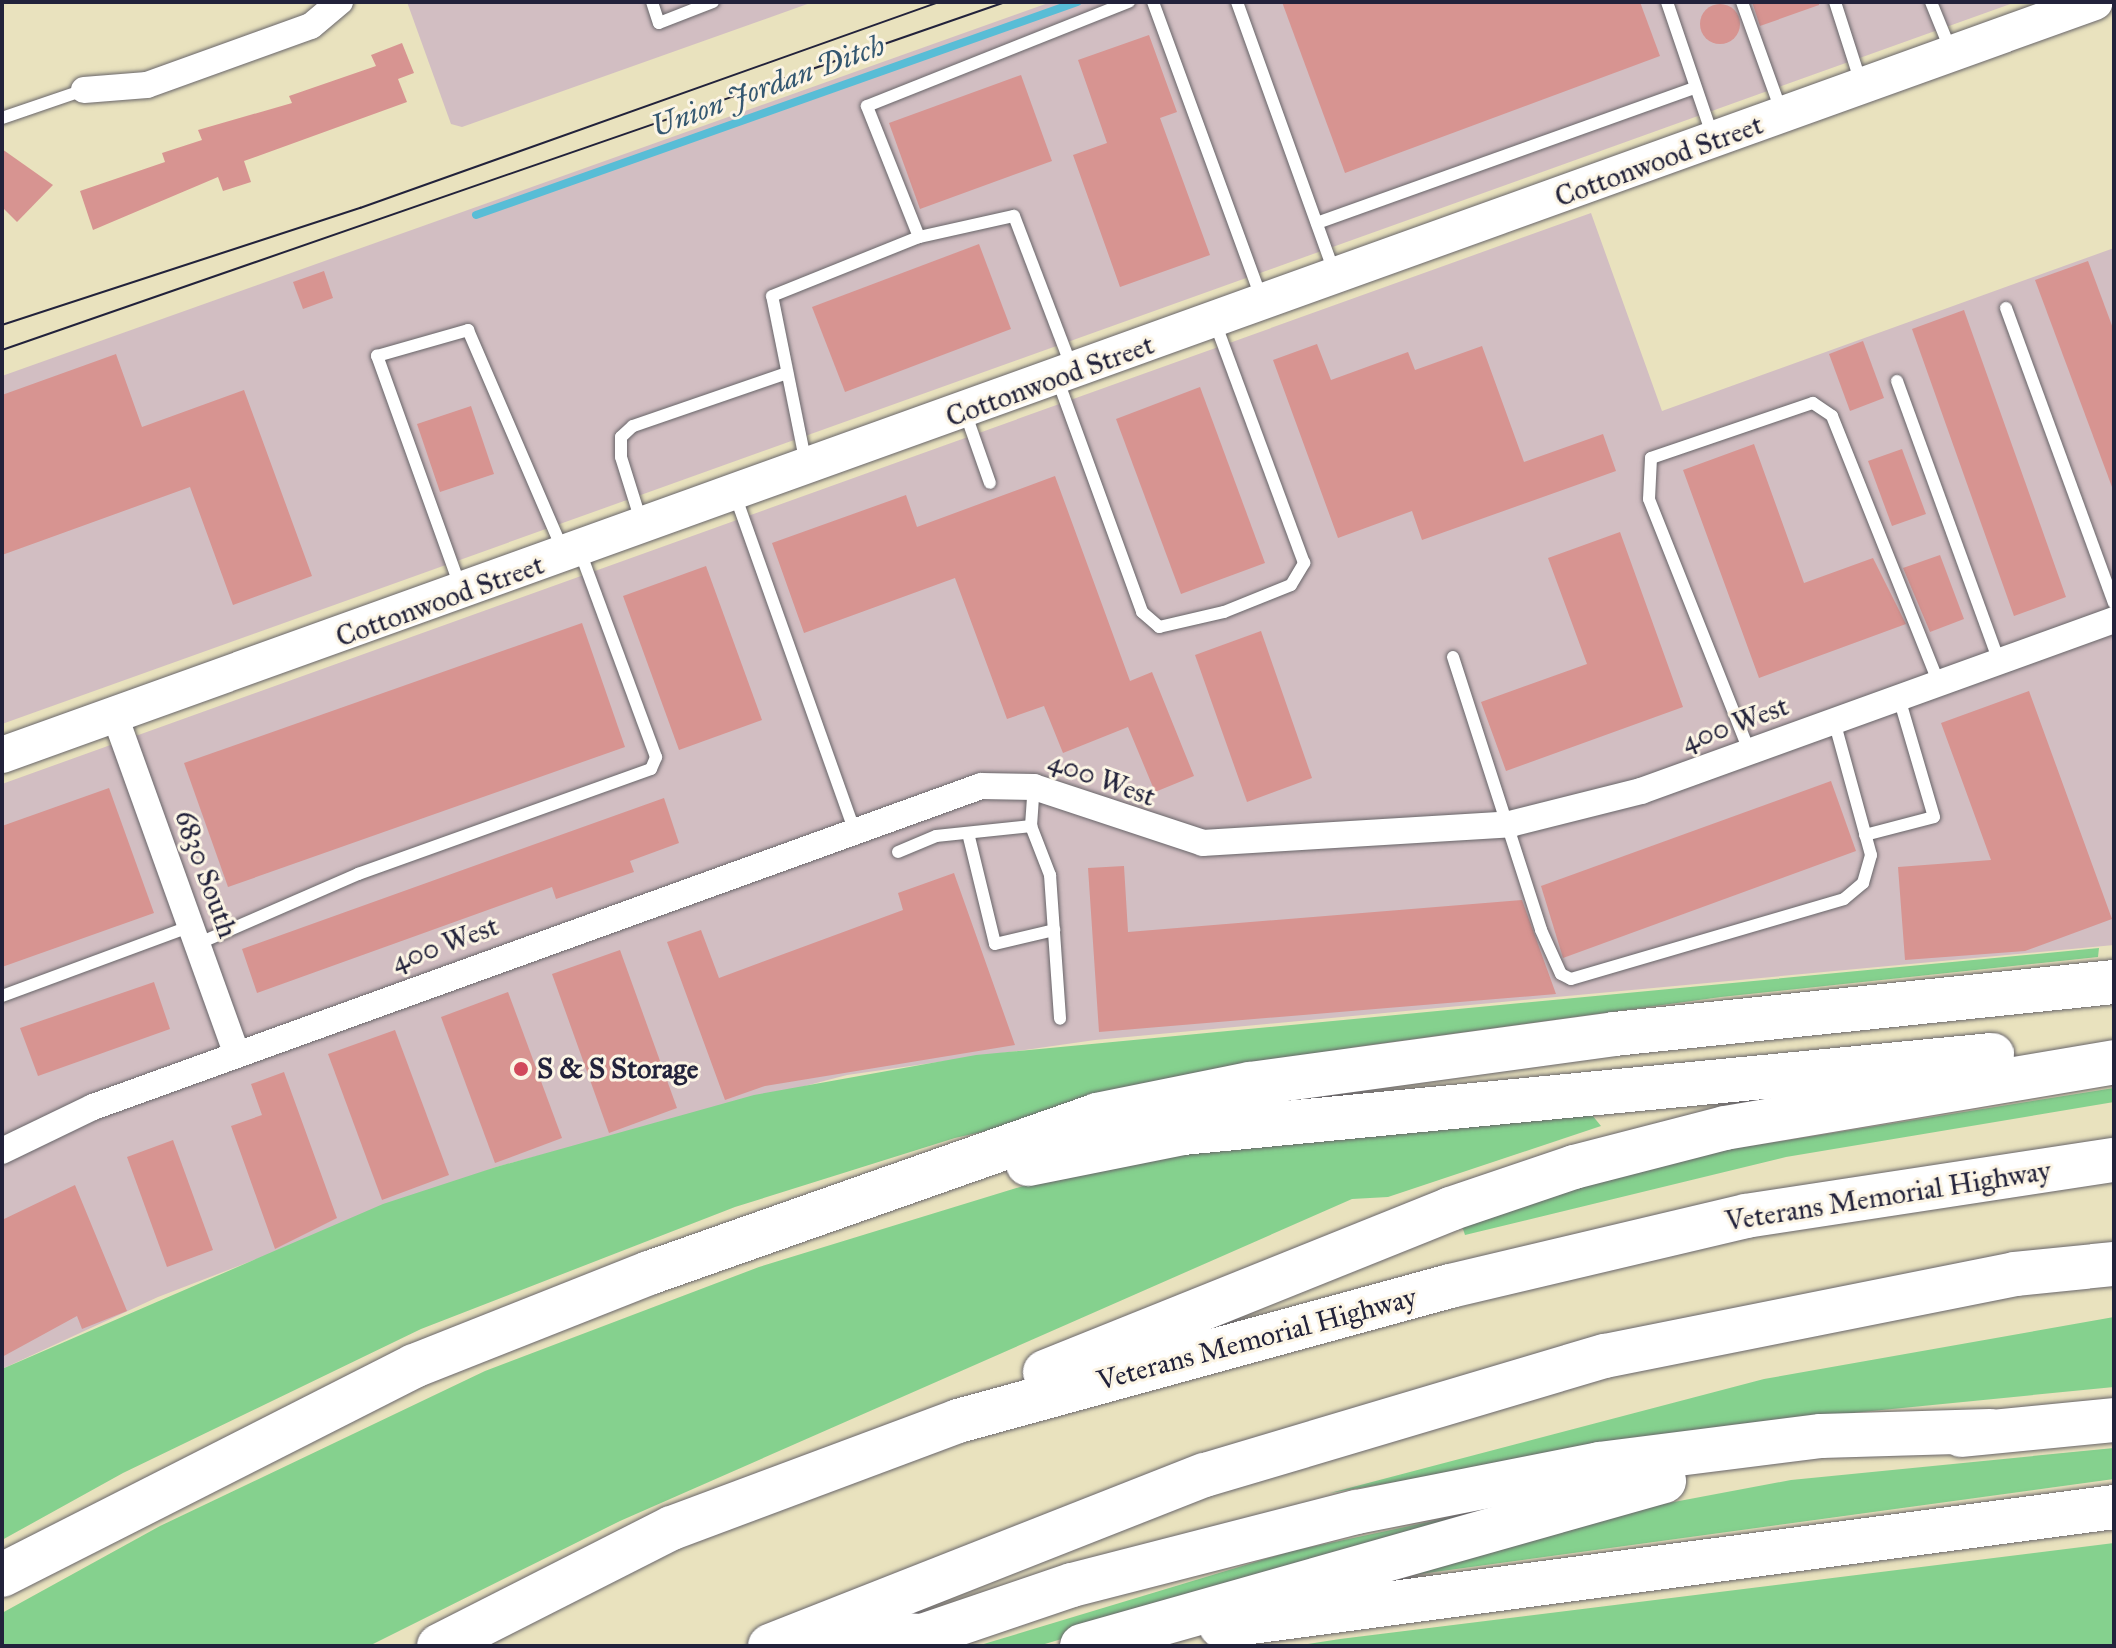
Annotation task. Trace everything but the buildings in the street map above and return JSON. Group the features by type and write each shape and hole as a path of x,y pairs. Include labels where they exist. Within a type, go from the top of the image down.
{"highway":[{"path":"2,1575 414,1366 851,1201 1097,1115 1250,1084 1614,1034 2114,982"},
{"path":"851,1201 1183,1133 2114,1043"},
{"path":"672,1528 1216,1301 1574,1167 1725,1128 2114,1062"},
{"name":"Veterans Memorial Highway","path":"439,1646 672,1528 958,1421 1450,1286 1746,1216 2114,1160"},
{"path":"787,1638 1205,1475 1605,1356 2015,1274 2114,1264"},
{"path":"787,1638 922,1636 1072,1585 1357,1512 1599,1464 1821,1436 1990,1431 2114,1420"},
{"path":"1082,1646 1616,1492 1990,1431"},
{"path":"1124,1646 1274,1617 2114,1507"}],"street":[{"path":"84,90 147,85 311,26 340,2"},
{"name":"Cottonwood Street","path":"2,755 573,554 2088,3"},
{"name":"400 West","path":"2,1151 93,1107 981,786 1034,787 1203,843 1510,824 1583,810 1750,753 2114,620"},
{"name":"6830 South","path":"115,716 237,1054"}],"lane":[{"path":"652,2 659,23 713,2"},
{"path":"919,237 867,106 1129,2"},
{"path":"1153,2 1264,304"},
{"path":"1237,2 1336,277"},
{"path":"1667,2 1714,140"},
{"path":"1742,2 1783,116"},
{"path":"1835,2 1863,87"},
{"path":"1932,2 1952,54"},
{"path":"1317,223 1695,88"},
{"path":"2,118 84,90"},
{"path":"807,468 772,296 919,237 1014,216 1065,375 1090,470 1139,604 1149,620 1172,627 1303,574 1301,549 1215,322"},
{"path":"2006,308 2114,603"},
{"path":"2,996 194,935 651,769 656,757 573,554 468,330 377,356 463,593"},
{"path":"643,528 621,437 633,426 787,373"},
{"path":"1897,381 1999,661"},
{"path":"1750,753 1649,499 1651,458 1813,403 1832,416 1939,683"},
{"path":"965,412 990,483"},
{"path":"735,495 854,830"},
{"path":"1453,657 1510,824 1541,930 1561,974 1571,979 1844,899 1871,873 1865,835 1834,721"},
{"path":"1865,835 1934,817 1899,698"},
{"path":"1034,787 1031,826 1050,875 1060,1019"},
{"path":"898,852 968,833 1031,826"},
{"path":"968,833 995,944 1054,930"}],"shaded area":[{"path":"407,2 813,2 462,127 451,124"},
{"path":"1051,2 2016,2 2,724 2,376"},
{"path":"1591,213 1662,411 2114,248 2114,945 1095,1040 847,1075 496,1167 158,1297 2,1369 2,784"}],"green space":[{"path":"2099,948 2098,957 1721,997 1355,1047 955,1138 735,1207 421,1329 123,1473 2,1540 2,1369 383,1204 496,1167 754,1095 976,1055"},
{"path":"2114,1088 2114,1102 1786,1157 1465,1235 1460,1220 1713,1152"},
{"path":"1592,1115 1601,1126 1388,1197 1352,1199 620,1521 369,1646 2,1646 2,1613 160,1526 485,1371 759,1267 1033,1183 1219,1146"},
{"path":"2114,1317 2114,1387 1730,1425 1330,1493 1764,1379"},
{"path":"2114,1448 2114,1479 1405,1576 1626,1511 1791,1480"},
{"path":"1537,1499 1038,1646 977,1646 1292,1551"},
{"path":"2114,1543 2114,1646 1295,1646 1340,1639"}],"waterway":[{"name":"Union Jordan Ditch","path":"476,215 1077,2"}],"tram line":[{"path":"2,325 360,208 939,2"},
{"path":"2,350 1005,2"}],"place":[{"name":"S & S Storage","path":"521,1069"}]}
